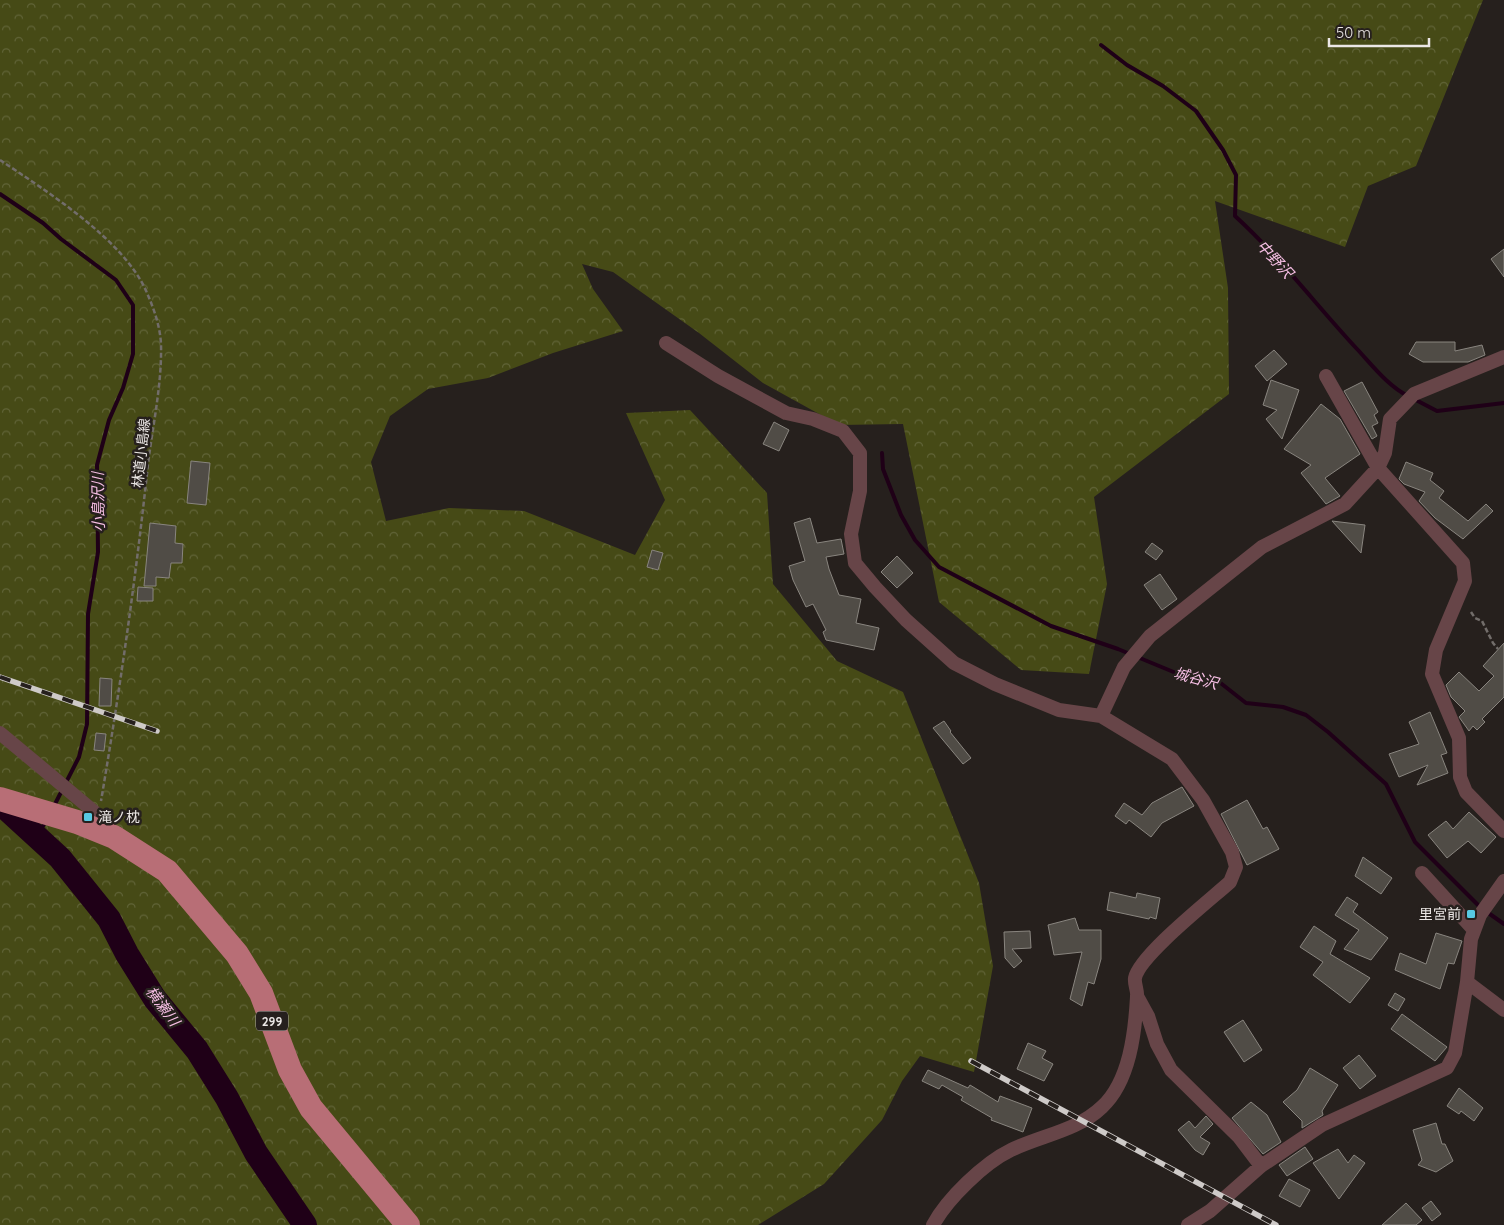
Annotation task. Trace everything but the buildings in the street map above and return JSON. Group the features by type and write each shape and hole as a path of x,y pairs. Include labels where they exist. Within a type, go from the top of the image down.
{"highway":[{"name":"299","path":"0,799 88,818 167,871 237,954 261,993 290,1070 311,1108 408,1225"}],"street":[{"path":"666,343 718,376 786,413 813,419 843,431 860,452 860,490 851,534 855,563 906,620 954,663 995,684 1059,710 1101,713 1172,759 1203,800 1226,839 1236,867 1230,882 1145,960 1135,979 1137,996 1133,1047 1117,1084 1103,1106 1070,1128 1010,1150 998,1157 951,1197 933,1225"},
{"path":"1101,713 1124,667 1150,636 1262,547 1345,504 1378,468 1385,453 1390,419 1414,394 1504,357"},
{"path":"1326,376 1378,468 1463,563 1465,581 1436,650 1432,674 1459,738 1460,777 1466,792 1504,831"},
{"path":"0,733 79,798 88,818"},
{"path":"1422,873 1474,930"},
{"path":"1188,1225 1210,1211 1261,1166 1322,1125 1447,1068 1455,1053 1467,982 1469,951 1474,930 1480,915 1504,881"},
{"path":"1467,982 1504,1010"},
{"path":"1137,996 1148,1016 1157,1044 1171,1070 1239,1137 1261,1166"}],"path":[{"name":"林道小島線","path":"0,160 75,212 112,245 134,270 147,292 159,328 161,345 147,493 88,818"},
{"path":"1471,612 1475,618 1482,621 1498,649"}],"green space":[{"path":"0,0 1483,0 1416,166 1368,186 1345,247 1215,201 1228,288 1229,394 1094,497 1107,584 1089,674 1021,670 939,602 903,424 839,425 763,383 699,333 613,272 582,264 593,289 623,331 553,353 488,378 428,389 390,416 371,462 386,521 449,508 524,511 635,555 665,500 626,413 690,410 767,493 773,584 837,661 903,692 979,883 993,966 974,1072 920,1056 902,1081 882,1120 824,1184 758,1225 0,1225"}],"waterway":[{"name":"中野沢","path":"1101,45 1127,65 1163,86 1196,111 1223,150 1236,175 1235,216 1283,264 1381,375 1408,396"},
{"name":"小島沢川","path":"0,194 43,223 61,239 116,280 133,305 133,354 123,388 109,420 97,465 98,552 88,614 87,724 79,757 54,806"},
{"name":"中野沢","path":"1414,399 1437,411 1504,403"},
{"name":"城谷沢","path":"882,453 883,469 901,515 915,540 939,567 1051,626 1118,649 1176,673 1203,676 1218,681 1246,703 1283,707 1306,715 1386,784 1415,842 1481,908"},
{"name":"横瀬川","path":"0,803 60,858 109,919 127,954 155,999 197,1050 227,1098 256,1153 305,1225"},
{"name":"小島沢川","path":"37,836 46,821"},
{"name":"城谷沢","path":"1487,912 1504,924"}],"railway":[{"path":"0,677 157,731"},
{"path":"971,1061 1276,1225"}],"place":[{"name":"滝ノ枕","path":"88,817"},
{"name":"里宮前","path":"1471,914"}]}
